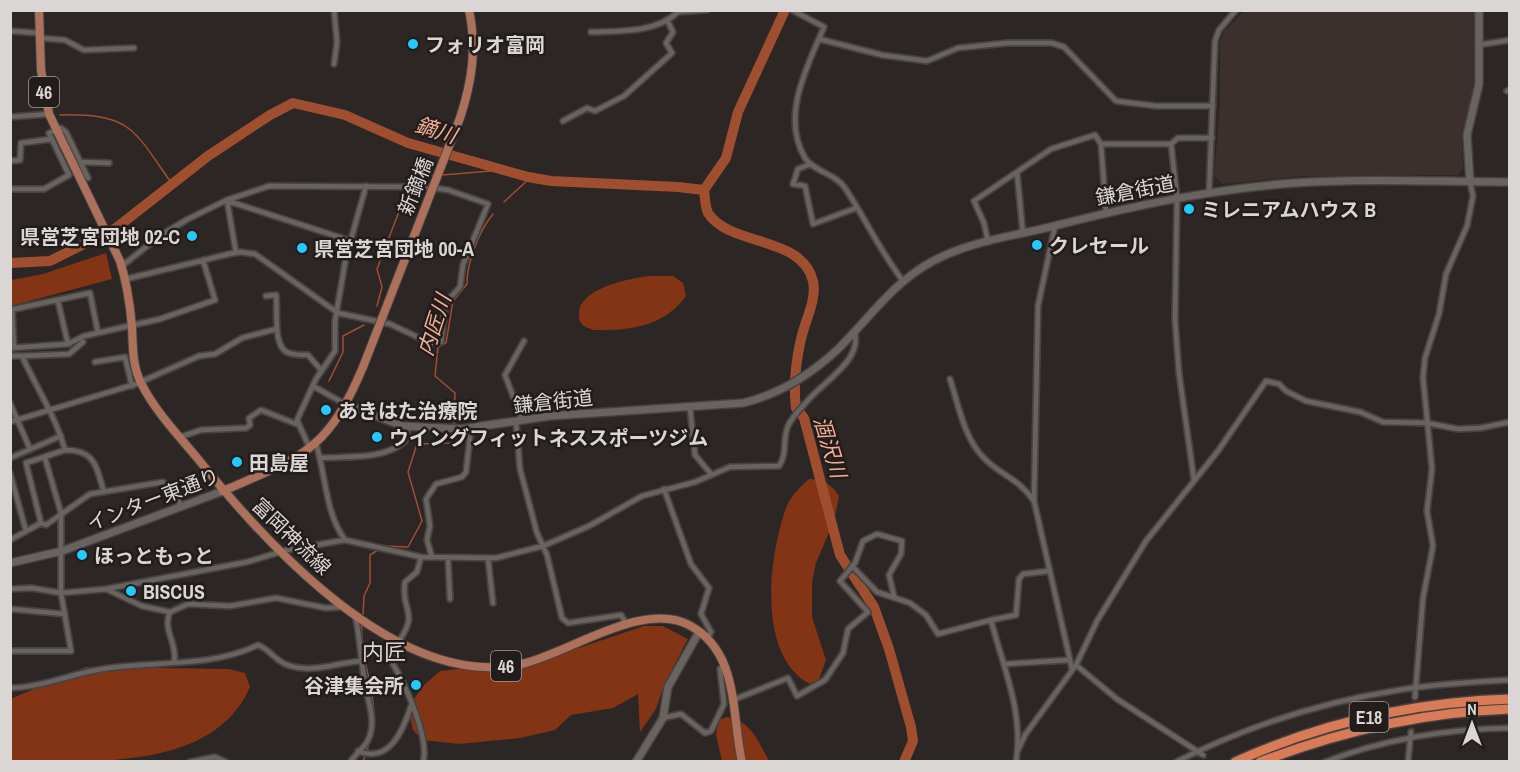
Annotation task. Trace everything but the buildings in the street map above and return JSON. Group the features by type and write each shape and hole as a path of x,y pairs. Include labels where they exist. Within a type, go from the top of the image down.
{"highway":[{"name":"E18","path":"1235,762 1288,740 1365,718 1423,707 1509,699"},
{"name":"E18","path":"1260,762 1323,739 1390,723 1458,712 1509,709"}],"main road":[{"name":"富岡神流線","path":"39,10 44,97 56,130 121,264 126,279 134,362 141,383 153,404 223,490 279,553 344,605 399,642 435,659 452,663 475,667 507,666 555,653 627,625 658,618 691,626 707,638 725,666 733,700 742,762"},
{"name":"新鏑橋","path":"363,367 460,118 473,65 474,35 469,10"},
{"name":"インター東通り","path":"223,490 283,465 313,446 335,424 347,405 363,367"}],"street":[{"path":"334,10 337,42 334,64"},
{"path":"591,32 638,31 649,25 668,22 677,11 707,10"},
{"path":"792,10 824,27 800,84 796,104 801,147 811,164 836,178 873,239 903,281"},
{"path":"1209,193 1215,41 1219,30 1236,10"},
{"path":"1415,697 1423,597 1433,546 1427,511 1432,469 1423,378 1425,358 1439,314 1446,274 1467,226 1473,196 1467,135 1479,84 1479,10"},
{"path":"563,121 587,108 595,111 624,96 672,53 666,43 673,32 668,22"},
{"path":"10,31 65,40 84,50 134,48"},
{"path":"819,39 882,55 918,61 927,61 958,48 1007,43 1052,43 1064,48 1116,101 1156,106 1213,106"},
{"path":"1478,45 1509,40"},
{"path":"10,117 49,114"},
{"path":"10,189 44,189 69,175 51,139 50,133 61,128 66,132 88,178"},
{"path":"988,242 984,223 974,201 1051,148 1095,135 1101,144 1106,212"},
{"path":"1101,144 1171,144 1178,138 1212,138"},
{"path":"10,161 20,160 21,143 51,139"},
{"path":"1171,144 1177,198 1175,321 1179,373 1194,480"},
{"path":"81,162 109,163"},
{"path":"811,164 798,169 793,184 805,186 813,224 856,208"},
{"path":"1017,172 1023,234"},
{"name":"鎌倉街道","path":"347,405 409,427 471,428 550,416 743,403 766,397 816,369 903,281 934,260 955,251 1106,212 1209,193 1312,182 1509,182"},
{"path":"121,264 161,235 227,200 278,185 447,190 488,204 463,265 460,287 449,299 441,342 430,343 390,324 338,313 255,254 236,252 126,279"},
{"path":"345,540 330,509 322,458 299,425 298,414 321,370 335,351 335,321 351,241 366,186"},
{"path":"227,200 351,241"},
{"path":"227,200 236,252"},
{"path":"1055,226 1038,306 1034,501 1069,660 1074,667 1117,699 1200,753"},
{"path":"98,333 90,293 11,310 12,348 68,344 98,333 175,315 215,300 203,260"},
{"path":"266,296 276,295 276,329 280,347 287,353 308,355 321,370"},
{"path":"58,301 68,344"},
{"path":"10,422 141,383 199,356 215,354 242,338 276,329"},
{"path":"10,590 32,588 61,593 106,589 247,562 345,540 432,557 488,558 519,554 589,526 626,503 664,489 695,482 730,467 779,466 785,457 788,426 811,397 854,354 857,339 854,332"},
{"path":"524,341 505,375 519,421 520,469 562,618 568,623 621,615 627,625"},
{"path":"10,356 69,354 82,342"},
{"path":"22,356 50,411 65,450"},
{"path":"95,362 125,357 132,386"},
{"path":"950,379 975,448 996,469 1019,482 1034,501"},
{"path":"1018,750 1025,735 1074,667 1097,621 1146,541 1218,451 1266,381 1279,384 1286,391 1306,401 1360,412 1383,422 1427,423 1458,429 1480,428 1509,422"},
{"path":"313,386 347,405"},
{"path":"10,403 19,419 30,449"},
{"path":"690,408 695,455 711,474"},
{"path":"180,437 201,430 246,428 250,425 249,418 261,410 299,425"},
{"path":"322,458 376,454 393,449 405,441 409,427"},
{"path":"432,557 427,540 430,526 426,499 436,484 462,477 466,472 471,428"},
{"path":"10,458 61,436"},
{"path":"41,523 26,463 65,450 79,450 94,461 104,492"},
{"path":"10,651 71,651 61,593 61,513 45,458"},
{"path":"10,473 26,531"},
{"path":"10,540 41,523 46,525 90,494 162,482 177,495 180,505"},
{"path":"664,489 691,564 709,588 700,614 711,632 707,638"},
{"name":"インター東通り","path":"10,562 62,551 223,490"},
{"path":"733,700 788,678 797,696 825,680 843,653 848,629 868,612 840,580 852,566 862,541 877,534 902,541 901,554 890,575 894,596"},
{"path":"421,556 417,572 405,582 403,597 410,613 410,623 399,642 393,664 405,685 424,748 423,762"},
{"path":"448,558 450,599"},
{"path":"488,558 493,603"},
{"path":"852,566 877,592 894,596 926,615 938,634 1016,615 1019,579 1023,574 1049,571"},
{"path":"106,589 142,606 170,612 188,604 230,606 276,598 333,609 344,605"},
{"path":"10,609 66,614"},
{"path":"170,612 167,624 175,648 174,662"},
{"path":"350,762 368,740 371,725 371,705 365,686 355,613"},
{"path":"991,620 1011,682 1018,750 1016,762"},
{"path":"636,762 663,718 668,687 699,632"},
{"path":"10,688 34,687 107,668 223,657 244,652 258,645 287,665 313,669 333,667 339,662 363,661"},
{"path":"1004,664 1069,660"},
{"path":"663,718 681,714 705,733 711,731 724,704 720,669 725,666"},
{"path":"1176,762 1305,711 1416,687 1509,680"},
{"path":"358,751 372,756 385,752 393,742 411,706"},
{"path":"1325,762 1410,734 1509,728"},
{"path":"1408,762 1410,734"},
{"path":"190,762 215,757 226,762"}],"shaded area":[{"path":"1244,11 1474,11 1474,96 1462,132 1463,169 1457,175 1303,176 1223,184 1214,176 1220,104 1220,41 1224,31"},
{"path":"106,253 112,279 11,306 11,280 43,274"},
{"path":"650,276 673,276 683,283 686,296 667,315 632,328 593,330 581,323 579,314 581,305 587,297 619,282"},
{"path":"809,479 826,483 839,496 834,521 816,563 812,582 812,617 826,660 819,679 810,684 793,670 781,651 774,628 771,603 775,551 786,508 790,500"},
{"path":"644,626 663,626 688,639 665,683 656,709 640,732 638,694 613,708 571,715 555,730 520,738 459,744 422,740 413,730 410,717 414,699 424,685 440,671 543,660"},
{"path":"86,667 229,669 245,673 250,687 232,715 208,734 179,748 147,756 112,760 11,761 10,699"},
{"path":"726,717 742,722 748,727 769,761 722,761 716,735 718,721"}],"waterway":[{"name":"鏑川","path":"704,190 726,158 738,112 785,10"},
{"name":"鏑川","path":"10,263 50,261 116,228 208,156 270,115 293,103 345,115 408,143 528,177 551,181 704,190"},
{"path":"60,115 103,117 129,128 149,150 172,184"},
{"path":"442,175 503,170"},
{"path":"411,184 415,176 434,175"},
{"name":"内匠川","path":"504,202 531,177"},
{"path":"377,306 382,287 377,269 408,188"},
{"name":"涸沢川","path":"704,190 708,213 718,224 732,232 781,248 795,256 806,266 813,281 812,303 796,364 796,408 804,418 840,555 874,607 889,649 913,741 904,762"},
{"name":"内匠川","path":"454,426 455,393 435,376 438,347 446,343 453,301 467,284 469,266 475,247 493,214"},
{"path":"329,381 343,352 343,336 364,325"},
{"name":"内匠川","path":"385,546 408,547 422,521 408,472 417,444 452,443 453,431"},
{"name":"内匠川","path":"363,614 364,596 370,583 370,555 378,550"},
{"name":"内匠川","path":"362,622 363,647 373,699 374,724"},
{"name":"内匠川","path":"363,762 373,732"}],"tunnel":[{"path":"1411,732 1415,697"},
{"path":"1203,755 1208,762"}],"place":[{"name":"フォリオ富岡","path":"413,44"},
{"name":"ミレニアムハウス B","path":"1189,209"},
{"name":"県営芝宮団地 02-C","path":"192,236"},
{"name":"クレセール","path":"1037,245"},
{"name":"県営芝宮団地 00-A","path":"302,248"},
{"name":"あきはた治療院","path":"326,410"},
{"name":"ウイングフィットネススポーツジム","path":"377,437"},
{"name":"田島屋","path":"237,462"},
{"name":"ほっともっと","path":"82,555"},
{"name":"BISCUS","path":"131,591"},
{"name":"谷津集会所","path":"416,685"}],"district":[{"name":"内匠","path":"384,652"}]}
